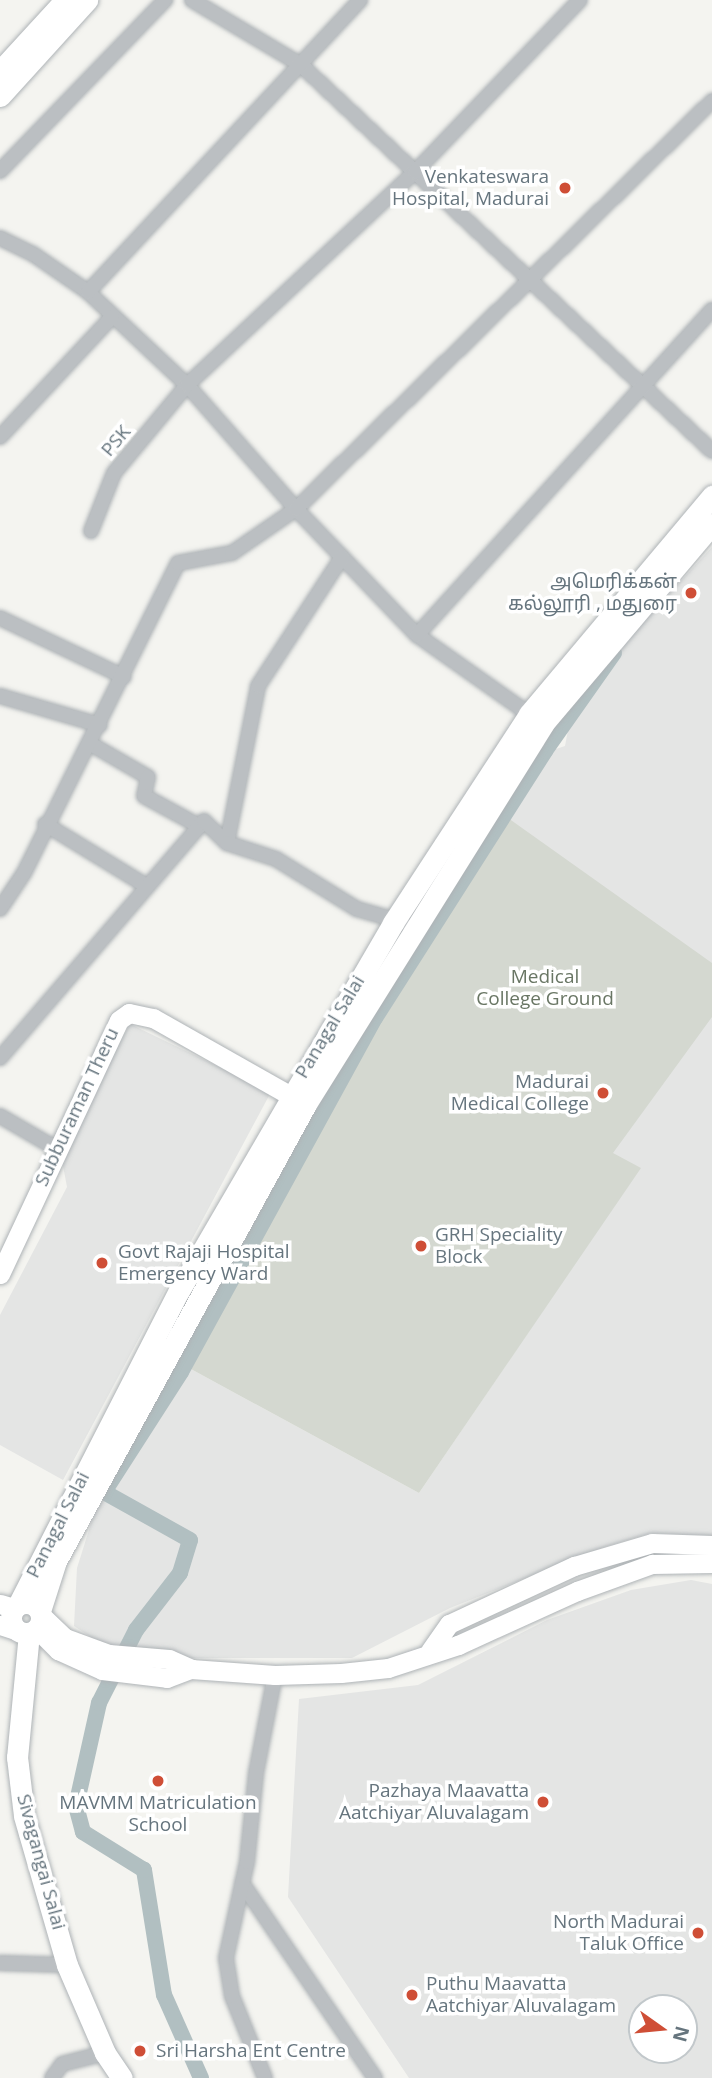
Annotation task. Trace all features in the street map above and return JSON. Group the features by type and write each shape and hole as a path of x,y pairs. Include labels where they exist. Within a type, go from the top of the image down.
{"main road":[{"path":"0,71 65,0"},
{"path":"0,96 87,0"},
{"name":"Panagal Salai","path":"27,1624 56,1561 297,1100 395,920 536,719 712,496"},
{"name":"Panagal Salai","path":"11,1606 179,1291 297,1100 419,926 536,719 712,524"},
{"path":"11,1606 33,1604 27,1624"},
{"name":"Sivagangai Salai","path":"27,1624 17,1758 24,1816 67,1965 105,2053 122,2078"}],"street":[{"path":"0,171 165,0"},
{"path":"192,0 300,64 712,451"},
{"path":"88,292 360,0"},
{"name":"PSK","path":"91,531 114,473 187,385 415,172 580,0"},
{"path":"0,909 24,873 45,824 100,725 178,563 232,552 296,509 712,101"},
{"path":"0,238 33,254 88,292 187,385 296,509 417,635 536,719"},
{"path":"417,635 712,310"},
{"path":"0,437 112,317"},
{"path":"227,843 258,686 342,557"},
{"path":"0,618 124,677"},
{"path":"0,696 100,725"},
{"path":"89,743 148,777 144,796 199,826"},
{"path":"0,1058 145,885 204,821 227,843 275,859 357,909 419,926"},
{"path":"45,824 145,885"},
{"name":"Subburaman Theru","path":"0,1274 119,1020 129,1013 153,1018 297,1100"},
{"path":"0,1100 2,1117 57,1149"},
{"path":"430,1651 449,1624 574,1566 652,1543 712,1545"},
{"path":"27,1624 65,1638 106,1662 131,1665 167,1678 191,1669 275,1675 388,1668 430,1651 458,1645 577,1591 653,1564 712,1563"},
{"path":"265,2078 232,1996 226,1958 242,1882 275,1675"},
{"path":"242,1882 375,2078"},
{"path":"0,1963 67,1965"},
{"path":"52,2078 62,2064 105,2053"}],"shaded area":[{"name":"Madurai Medical College","path":"712,547 712,1536 651,1533 604,1547 450,1608 352,1658 190,1658 109,1649 74,1626 77,1568 94,1514 189,1368 419,1493 640,1168 375,1032 550,751 565,746 568,730 629,638"},
{"name":"Govt Rajaji Hospital Emergency Ward","path":"130,1024 271,1092 63,1480 0,1445 0,1315 67,1187 60,1150"},
{"path":"691,1580 712,1584 712,2078 409,2078 288,1897 299,1699 418,1685 547,1620 631,1590"}],"green space":[{"name":"Medical College Ground","path":"508,818 712,963 712,1017 613,1153 641,1168 419,1493 189,1368 375,1032"}],"waterway":[{"path":"201,2078 164,1995 144,1870 83,1832 76,1806 99,1703 136,1630 180,1573 190,1540 104,1492 181,1372 375,1018 545,751 614,653"}],"place":[{"name":"Venkateswara Hospital, Madurai","path":"565,188"},
{"name":"அமெரிக்கன் கல்லூரி , மதுரை","path":"691,593"},
{"name":"Madurai Medical College","path":"603,1093"},
{"name":"GRH Speciality Block","path":"421,1246"},
{"name":"Govt Rajaji Hospital Emergency Ward","path":"102,1263"},
{"name":"MAVMM Matriculation School","path":"158,1781"},
{"name":"Pazhaya Maavatta Aatchiyar Aluvalagam","path":"543,1802"},
{"name":"North Madurai Taluk Office","path":"698,1933"},
{"name":"Puthu Maavatta Aatchiyar Aluvalagam","path":"412,1995"},
{"name":"Sri Harsha Ent Centre","path":"140,2051"}]}
